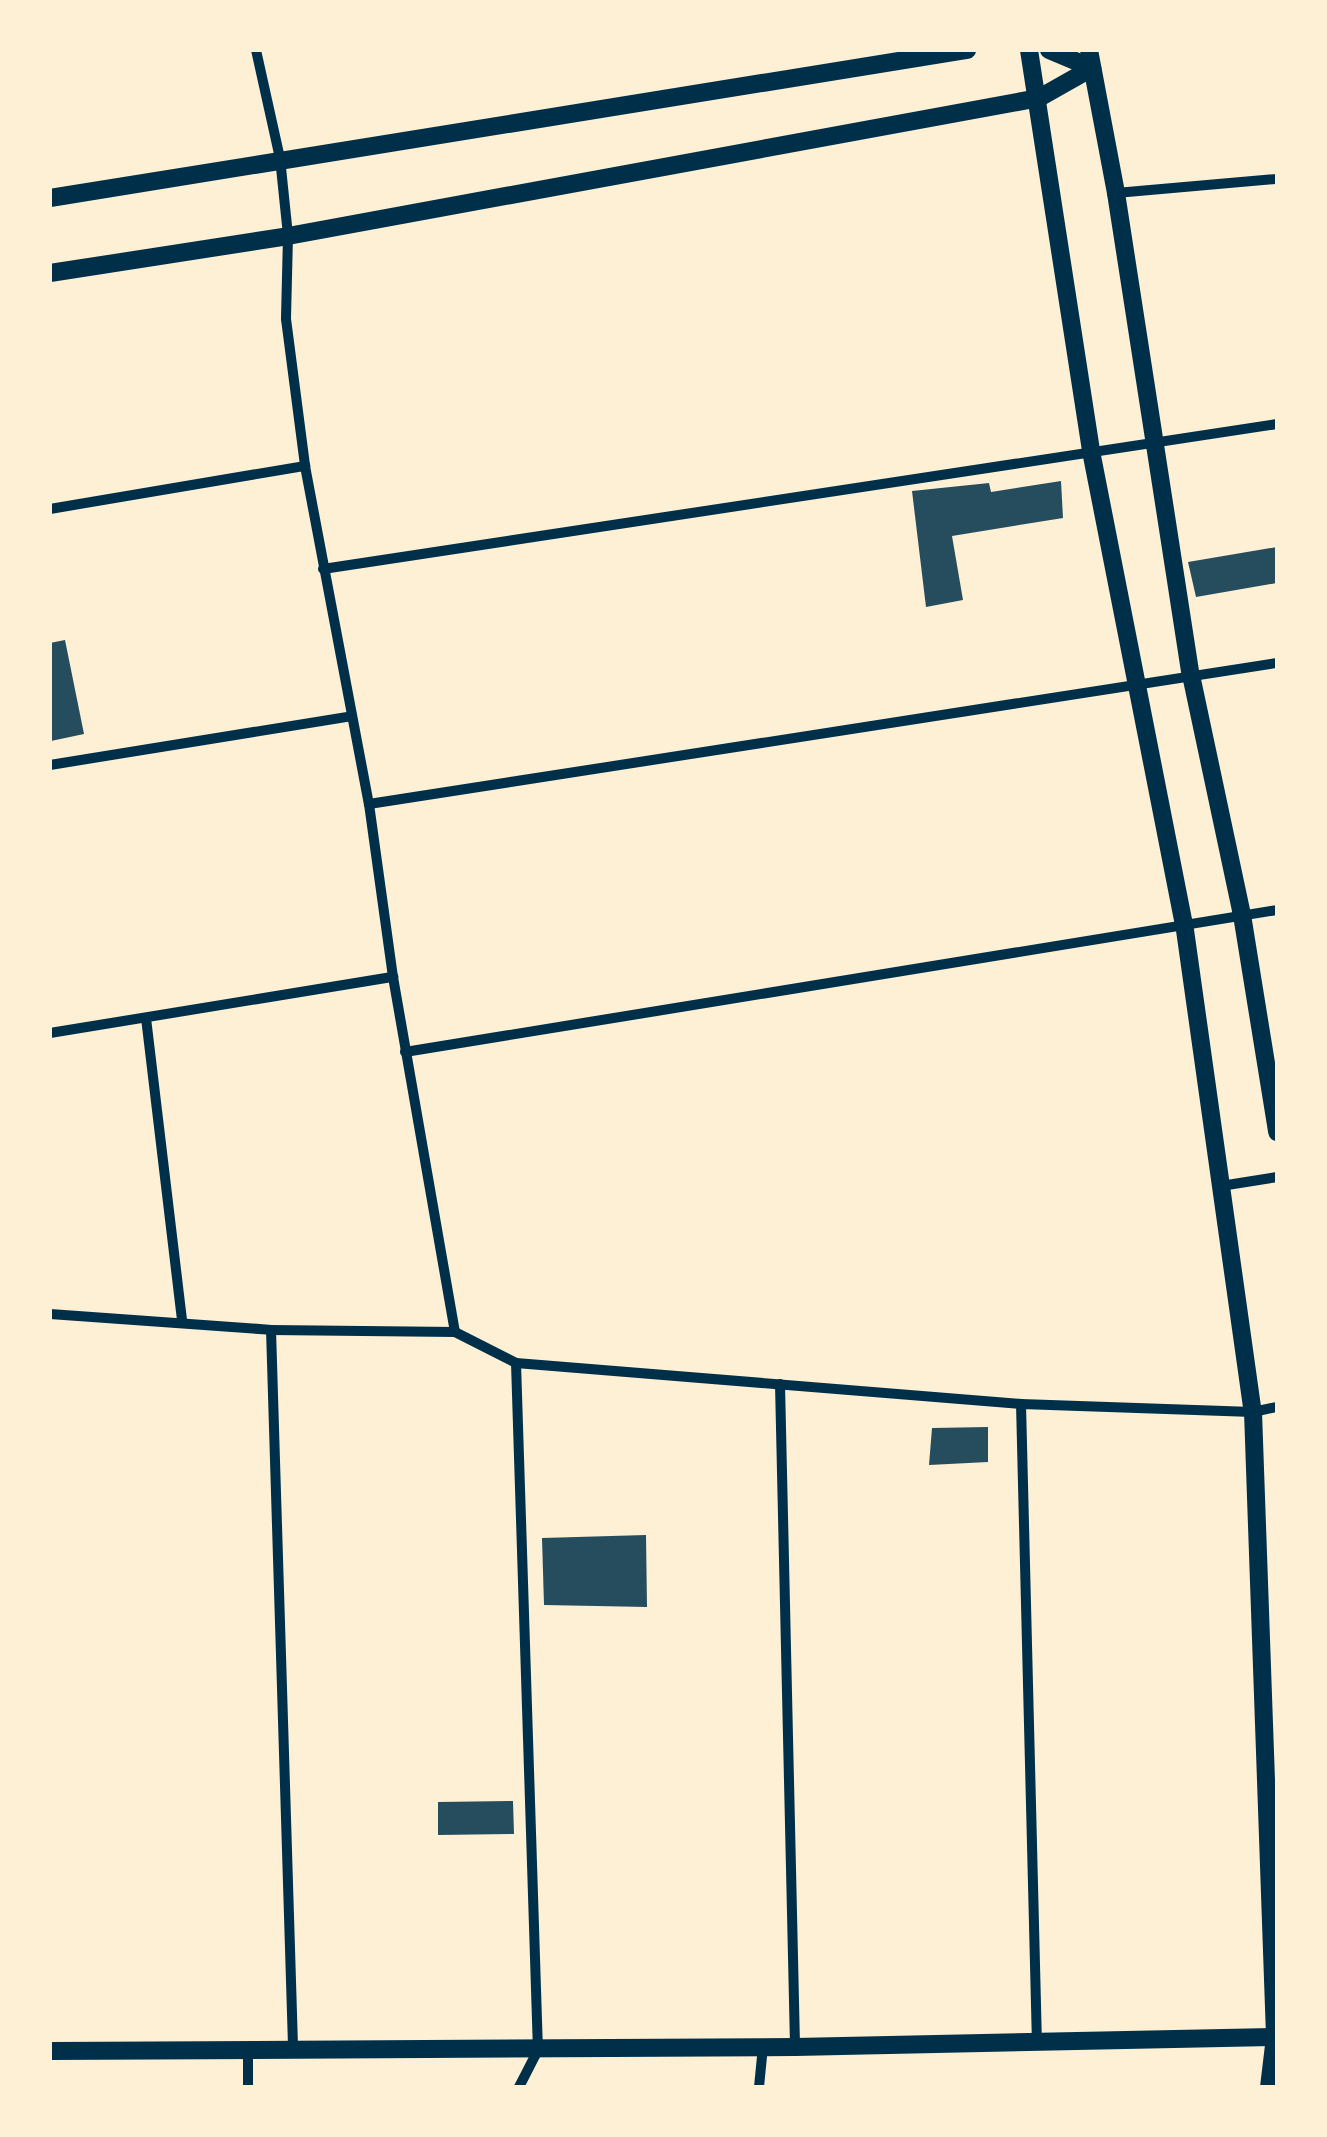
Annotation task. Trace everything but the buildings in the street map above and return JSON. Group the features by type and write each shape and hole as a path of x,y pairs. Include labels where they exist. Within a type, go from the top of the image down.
{"street":[{"path":"256,50 280,158 288,236 286,319 304,466 369,804 392,976 455,1332"},
{"path":"50,198 967,50"},
{"path":"1028,50 1039,98 1091,451 1184,923 1252,1412 1276,2037 1269,2087"},
{"path":"1049,50 1091,59"},
{"path":"50,273 288,236 1039,98 1091,59"},
{"path":"1091,59 1116,193 1191,675 1242,915 1277,1132"},
{"path":"1116,193 1277,179"},
{"path":"323,569 1277,424"},
{"path":"50,509 304,466"},
{"path":"369,804 1277,662"},
{"path":"50,765 352,716"},
{"path":"405,1052 1277,910"},
{"path":"50,1033 392,976"},
{"path":"146,1018 182,1321"},
{"path":"1220,1186 1277,1177"},
{"path":"50,1314 272,1330 455,1332 516,1363 1021,1404 1252,1412 1277,1407"},
{"path":"272,1330 293,2048"},
{"path":"516,1363 538,2050 519,2087"},
{"path":"780,1384 794,2047"},
{"path":"1021,1404 1037,2043"},
{"path":"50,2051 538,2050 1276,2037"},
{"path":"759,2087 763,2046"},
{"path":"248,2048 248,2087"}]}
